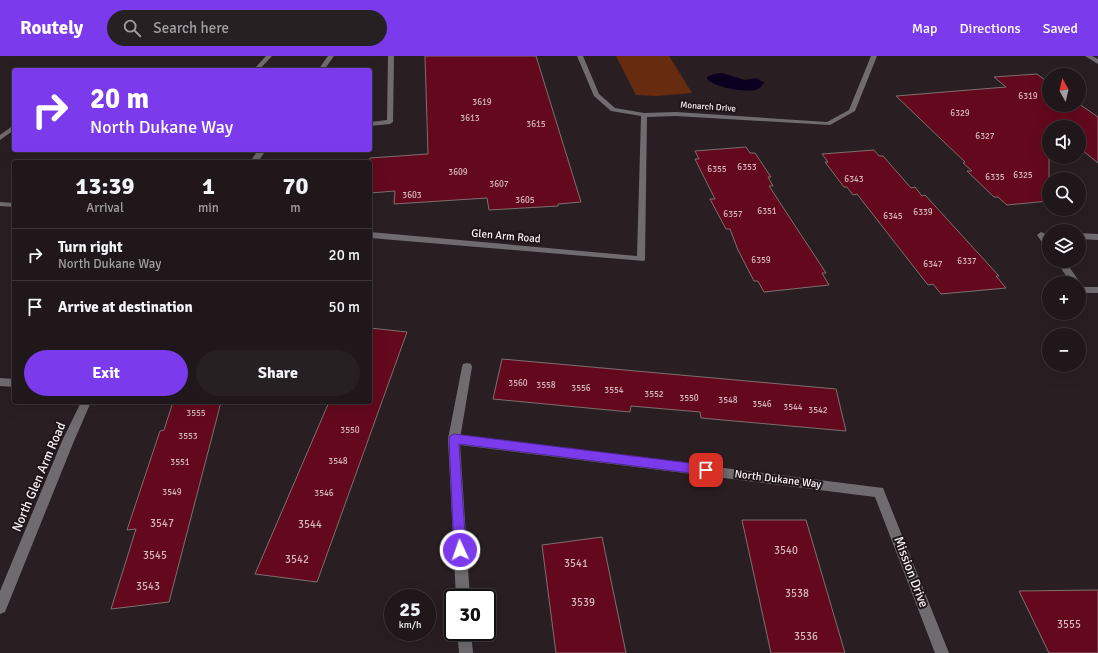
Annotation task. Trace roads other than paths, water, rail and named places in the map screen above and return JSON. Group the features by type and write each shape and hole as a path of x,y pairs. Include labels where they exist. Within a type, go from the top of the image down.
{"street":[{"path":"258,68 269,56"},
{"path":"322,68 331,56"},
{"path":"372,124 390,122 391,56"},
{"name":"Monarch Drive","path":"580,56 596,95 613,110 644,115 676,114 828,124 852,111 874,56"},
{"path":"1088,56 1098,62"},
{"name":"Glen Arm Road","path":"372,235 641,259 644,115"},
{"path":"0,138 12,129"},
{"path":"0,204 12,205"},
{"path":"1086,236 1098,237"},
{"path":"1086,290 1098,290"},
{"path":"462,589 454,439 467,367"},
{"path":"0,382 12,383"},
{"name":"North Glen Arm Road","path":"0,607 68,441 85,404"},
{"name":"North Dukane Way","path":"454,439 879,492"},
{"name":"Mission Drive","path":"879,492 942,653"},
{"path":"465,641 466,653"}]}
